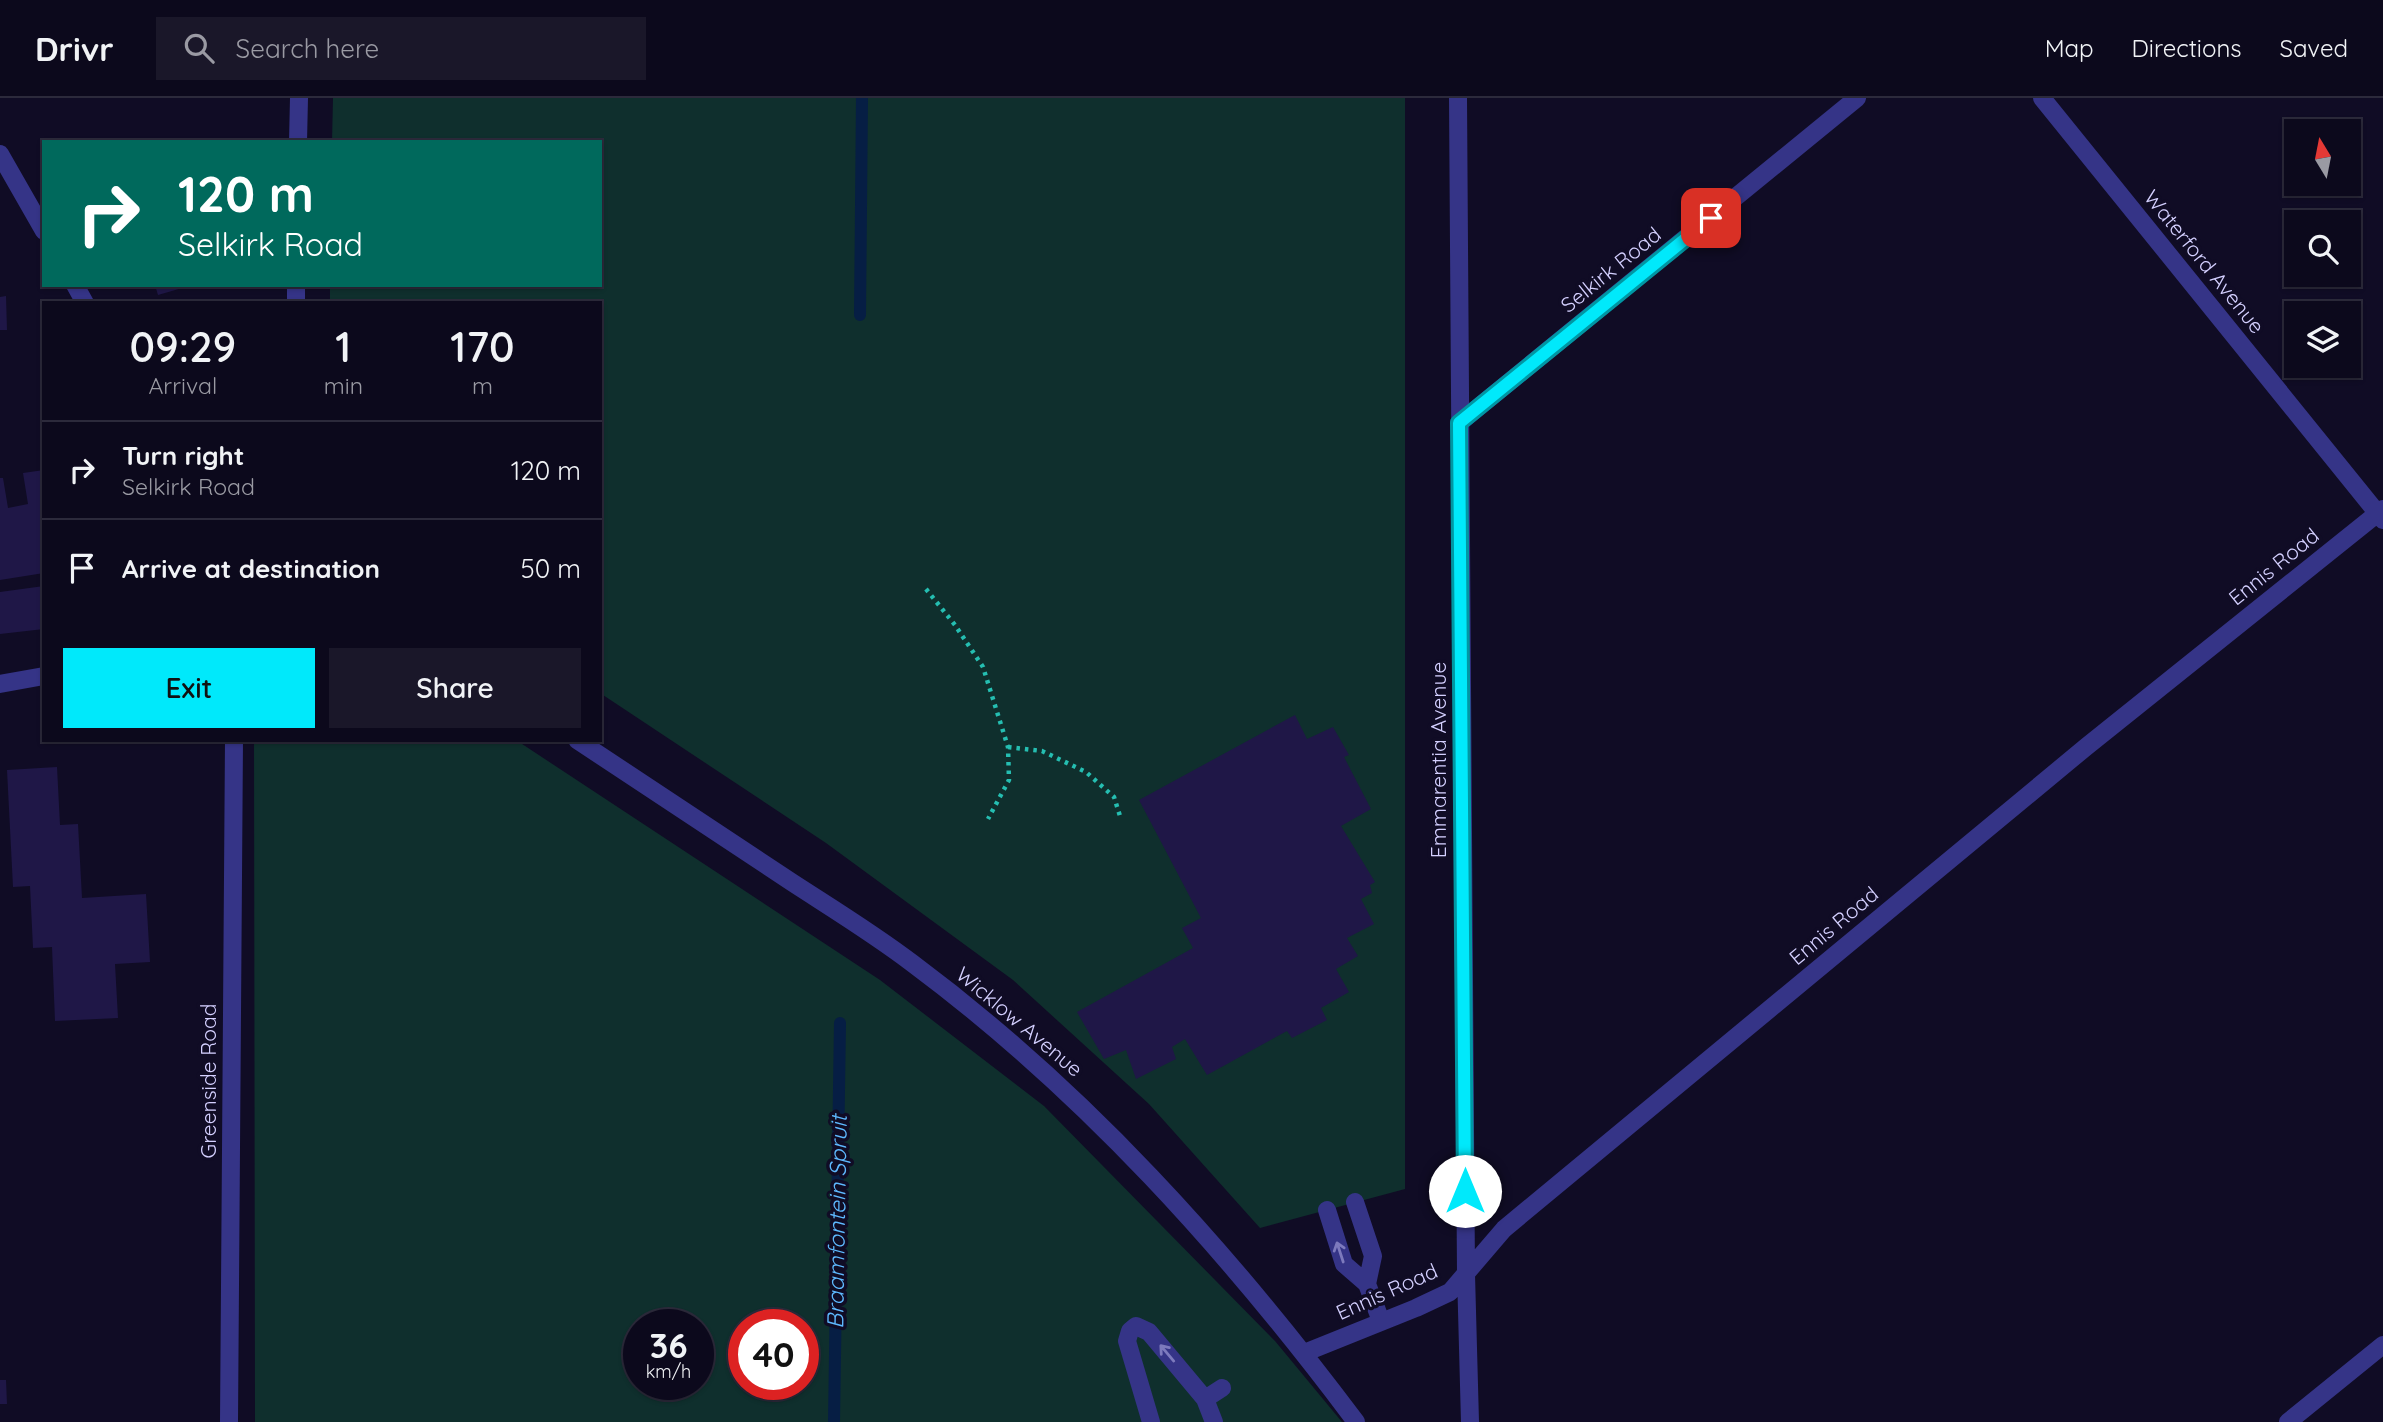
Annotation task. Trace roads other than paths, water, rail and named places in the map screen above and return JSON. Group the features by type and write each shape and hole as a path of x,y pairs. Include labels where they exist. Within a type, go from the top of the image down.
{"street":[{"path":"298,140 299,98"},
{"name":"Emmarentia Avenue","path":"1458,98 1466,1274 1470,1422"},
{"name":"Selkirk Road","path":"1459,423 1857,98"},
{"name":"Waterford Avenue","path":"2042,98 2381,514"},
{"path":"0,154 42,228"},
{"name":"Ennis Road","path":"1304,1353 1450,1292 1504,1229 2086,747 2381,514"},
{"path":"0,684 42,676"},
{"name":"Greenside Road","path":"229,1422 234,742"},
{"name":"Wicklow Avenue","path":"580,742 911,962 1000,1032 1108,1130 1156,1180 1304,1353 1356,1422"},
{"path":"1355,1202 1373,1256 1367,1284"},
{"path":"1327,1210 1344,1264 1367,1284 1381,1321"},
{"path":"1151,1422 1127,1341 1130,1331 1136,1326 1149,1332 1205,1399 1214,1422"},
{"path":"2288,1422 2383,1345"},
{"path":"1205,1399 1222,1388"}],"waterway":[{"name":"Braamfontein Spruit","path":"860,315 862,98"},
{"name":"Braamfontein Spruit","path":"834,1422 840,1023"}]}
